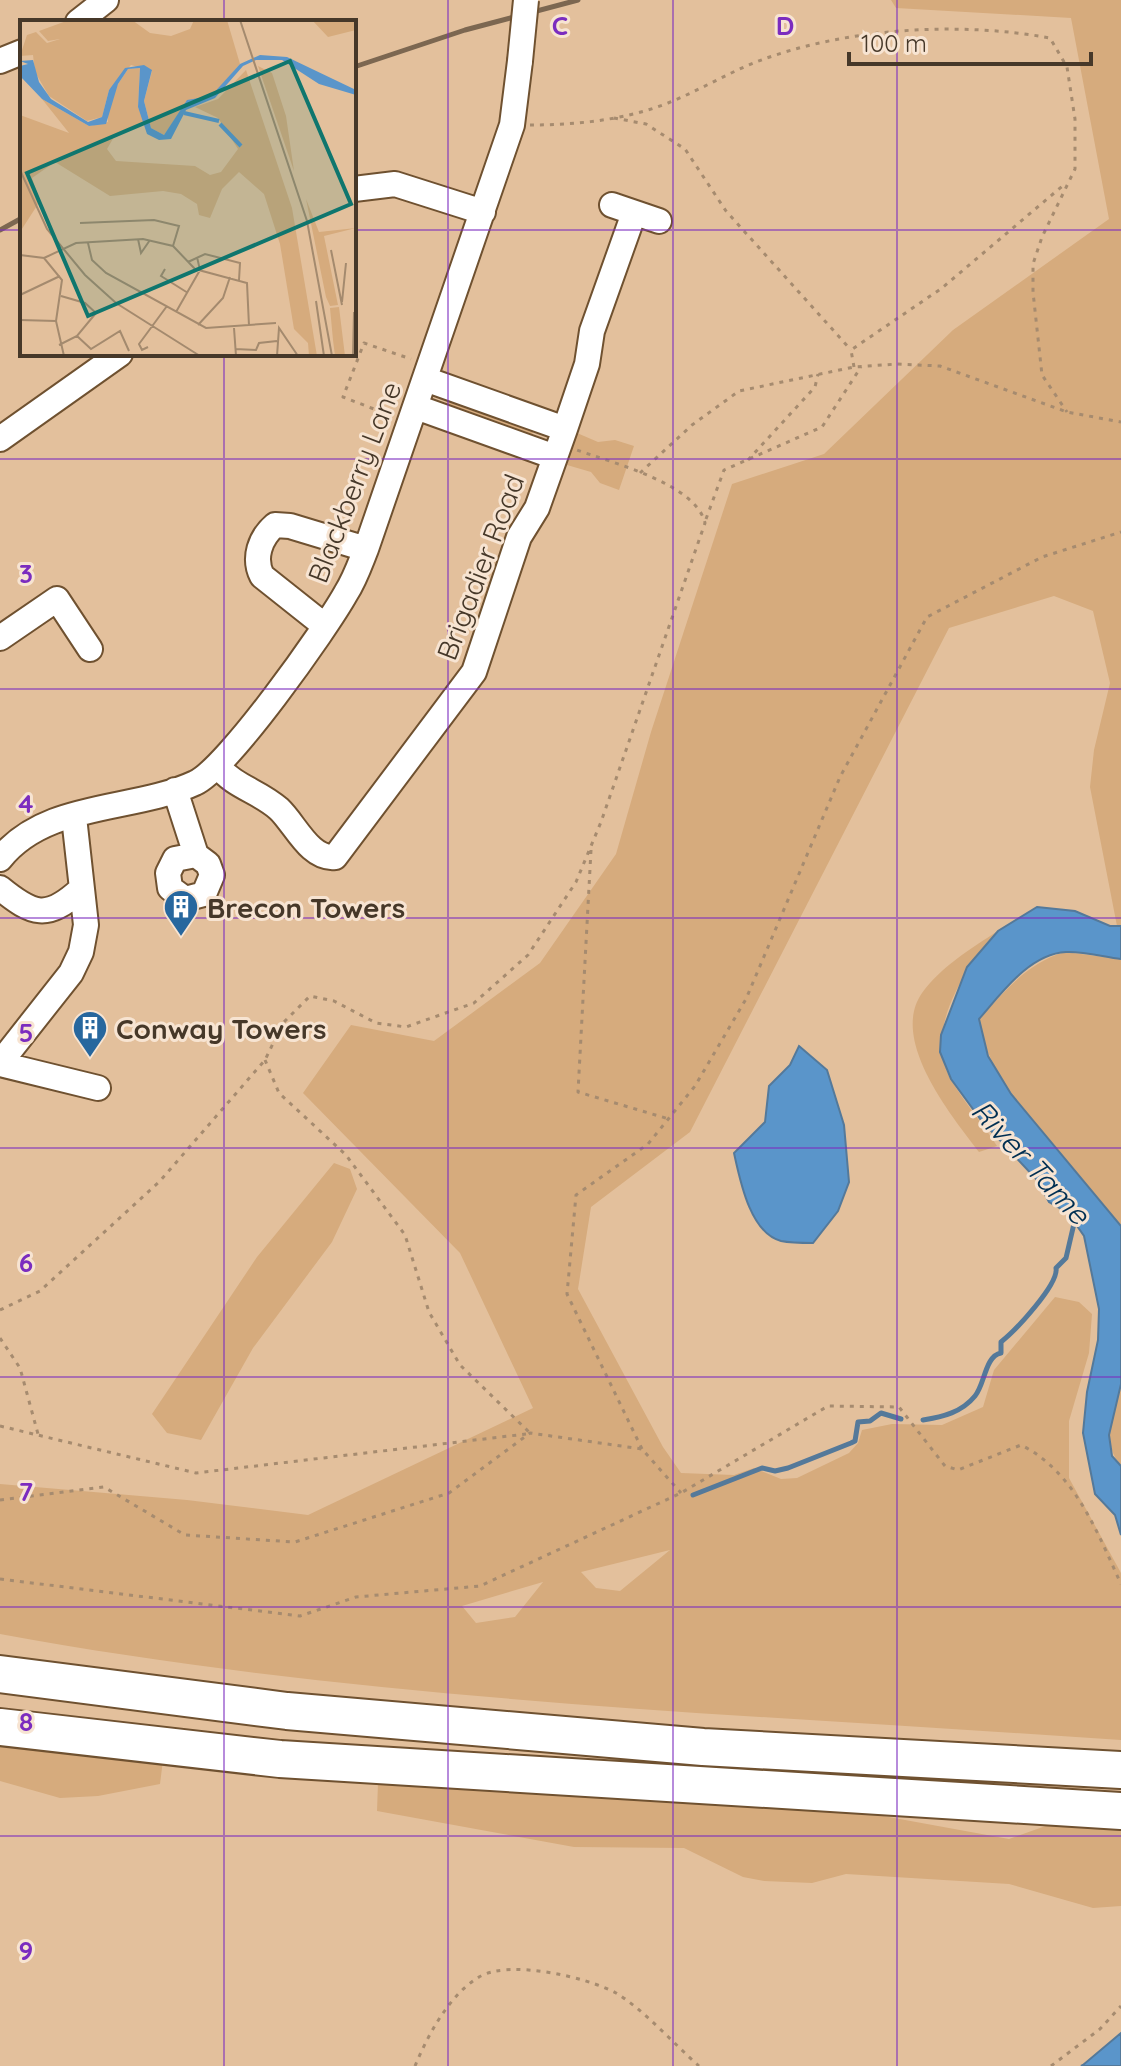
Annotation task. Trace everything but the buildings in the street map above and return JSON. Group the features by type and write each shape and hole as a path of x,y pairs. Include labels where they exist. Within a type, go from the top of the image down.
{"highway":[{"path":"0,1674 349,1717 703,1747 1104,1769"},
{"path":"0,1727 280,1759 1121,1811"}],"street":[{"path":"81,20 106,0"},
{"name":"Blackberry Lane","path":"0,859 35,828 198,783 218,766 325,626 346,593 366,549 512,125 526,0"},
{"path":"0,61 20,53"},
{"path":"356,189 395,184 483,212"},
{"name":"Brigadier Road","path":"218,766 235,784 252,790 280,810 322,855 335,857 474,672 519,537 537,508 587,364 592,331 623,209 659,221"},
{"path":"0,439 117,356"},
{"path":"428,372 560,443"},
{"path":"413,415 560,443"},
{"path":"325,626 262,576 257,565 267,532 275,525 290,526 366,549"},
{"path":"0,638 57,599 90,649"},
{"path":"175,790 196,855"},
{"path":"74,817 86,925 81,952 71,973 0,1063 98,1088"},
{"path":"0,888 24,907 39,911 65,903 80,890"}],"path":[{"path":"512,125 580,125 665,104 758,61 871,32 1007,30 1050,38 1067,67 1075,119 1075,169 1033,264 1033,292 1042,375 1067,412"},
{"path":"611,117 646,124 685,149 726,211 851,350 854,367"},
{"path":"851,350 942,288 1069,181"},
{"path":"413,415 343,397 364,343 428,372"},
{"path":"640,473 692,425 739,391 854,367 897,364 940,366 1067,412 1121,422"},
{"path":"706,519 724,470 822,427 861,367"},
{"path":"745,463 815,387 819,374"},
{"path":"0,1310 40,1291 150,1191 265,1060 283,1023 310,996 334,1001 376,1023 406,1027 474,1003 528,955 576,882 592,845 705,523 702,508 686,494 560,443"},
{"path":"681,1493 642,1449 567,1294 576,1195 648,1144 695,1086 746,999 840,777 927,617 1042,557 1121,532"},
{"path":"592,845 578,1092 669,1119"},
{"path":"265,1060 279,1093 346,1155 405,1235 429,1312 460,1365 530,1433"},
{"path":"0,1338 20,1368 39,1435"},
{"path":"0,1579 300,1616 356,1597 480,1586 681,1493 828,1406 899,1407 945,1466 958,1470 1021,1445 1043,1457 1059,1471 1097,1531 1121,1584"},
{"path":"0,1426 196,1473 530,1433 642,1449"},
{"path":"0,1500 104,1487 185,1535 295,1542 449,1493 530,1433"},
{"path":"415,2066 446,2009 480,1976 525,1969 574,1977 617,1994 699,2066"},
{"path":"1051,2066 1100,2029 1121,2006"}],"shaded area":[{"path":"891,0 1121,0 1121,926 1117,926 1090,787 1094,750 1110,683 1093,611 1054,596 949,628 690,1132 591,1207 578,1289 663,1447 681,1473 734,1475 754,1468 781,1479 797,1478 849,1453 858,1443 862,1430 892,1424 942,1425 983,1407 994,1370 1055,1297 1079,1302 1092,1314 1089,1353 1069,1421 1069,1478 1121,1573 1121,1740 699,1713 418,1691 278,1676 0,1634 0,1484 187,1500 308,1515 533,1408 460,1253 303,1093 351,1025 434,1041 540,963 616,854 651,732 732,484 824,454 953,330 1109,219 1071,18 896,8","holes":["670,1550 620,1591 596,1588 581,1572","543,1582 515,1617 476,1623 462,1606"]},
{"path":"449,395 535,426 530,441 444,411"},
{"path":"577,433 598,442 615,440 634,446 619,490 600,483 591,472 567,465"},
{"path":"998,931 961,981 945,1020 942,1041 944,1061 951,1080 997,1146 979,1152 928,1077 913,1033 914,1012 922,993 938,974"},
{"path":"1065,952 1121,959 1121,1226 1059,1156 1015,1099 997,1071 985,1044 979,1019 1028,970"},
{"path":"334,1163 350,1169 357,1189 332,1242 253,1348 201,1440 167,1433 152,1414 257,1257"},
{"path":"1121,1384 1121,1466 1109,1436"},
{"path":"0,1741 163,1760 160,1784 98,1796 60,1798 0,1781"},
{"path":"378,1783 845,1809 1009,1839 1054,1823 1121,1829 1121,1906 1093,1908 1009,1884 846,1874 812,1883 764,1881 743,1877 684,1848 574,1847 377,1811"}],"water":[{"name":"River Tame","path":"1037,907 1075,911 1110,926 1121,926 1121,959 1073,952 1053,954 1028,967 979,1019 988,1056 1011,1094 1121,1226 1121,1384 1109,1435 1112,1456 1121,1466 1121,1535 1115,1515 1095,1494 1083,1433 1087,1392 1098,1340 1099,1309 1084,1236 1068,1213 1049,1202 1037,1180 981,1120 951,1079 940,1052 941,1035 967,967 998,931"},
{"path":"799,1046 827,1070 844,1125 849,1182 838,1211 813,1243 781,1241 761,1228 748,1204 734,1153 765,1122 769,1086 790,1065"},
{"path":"1121,2033 1121,2066 1081,2066 1083,2065"}],"waterway":[{"name":"River Tame","path":"923,1420 952,1413 975,1396 988,1365 1001,1353 1001,1342 1051,1285 1056,1268 1066,1258 1076,1215"},
{"path":"693,1495 762,1468 775,1471 788,1468 851,1443 855,1441 858,1422 870,1421 881,1413 901,1419"}],"railway":[{"path":"356,66 465,30 578,0"},
{"path":"0,230 20,219"}],"place":[{"name":"Brecon Towers","path":"181,938"},
{"name":"Conway Towers","path":"90,1059"}]}
